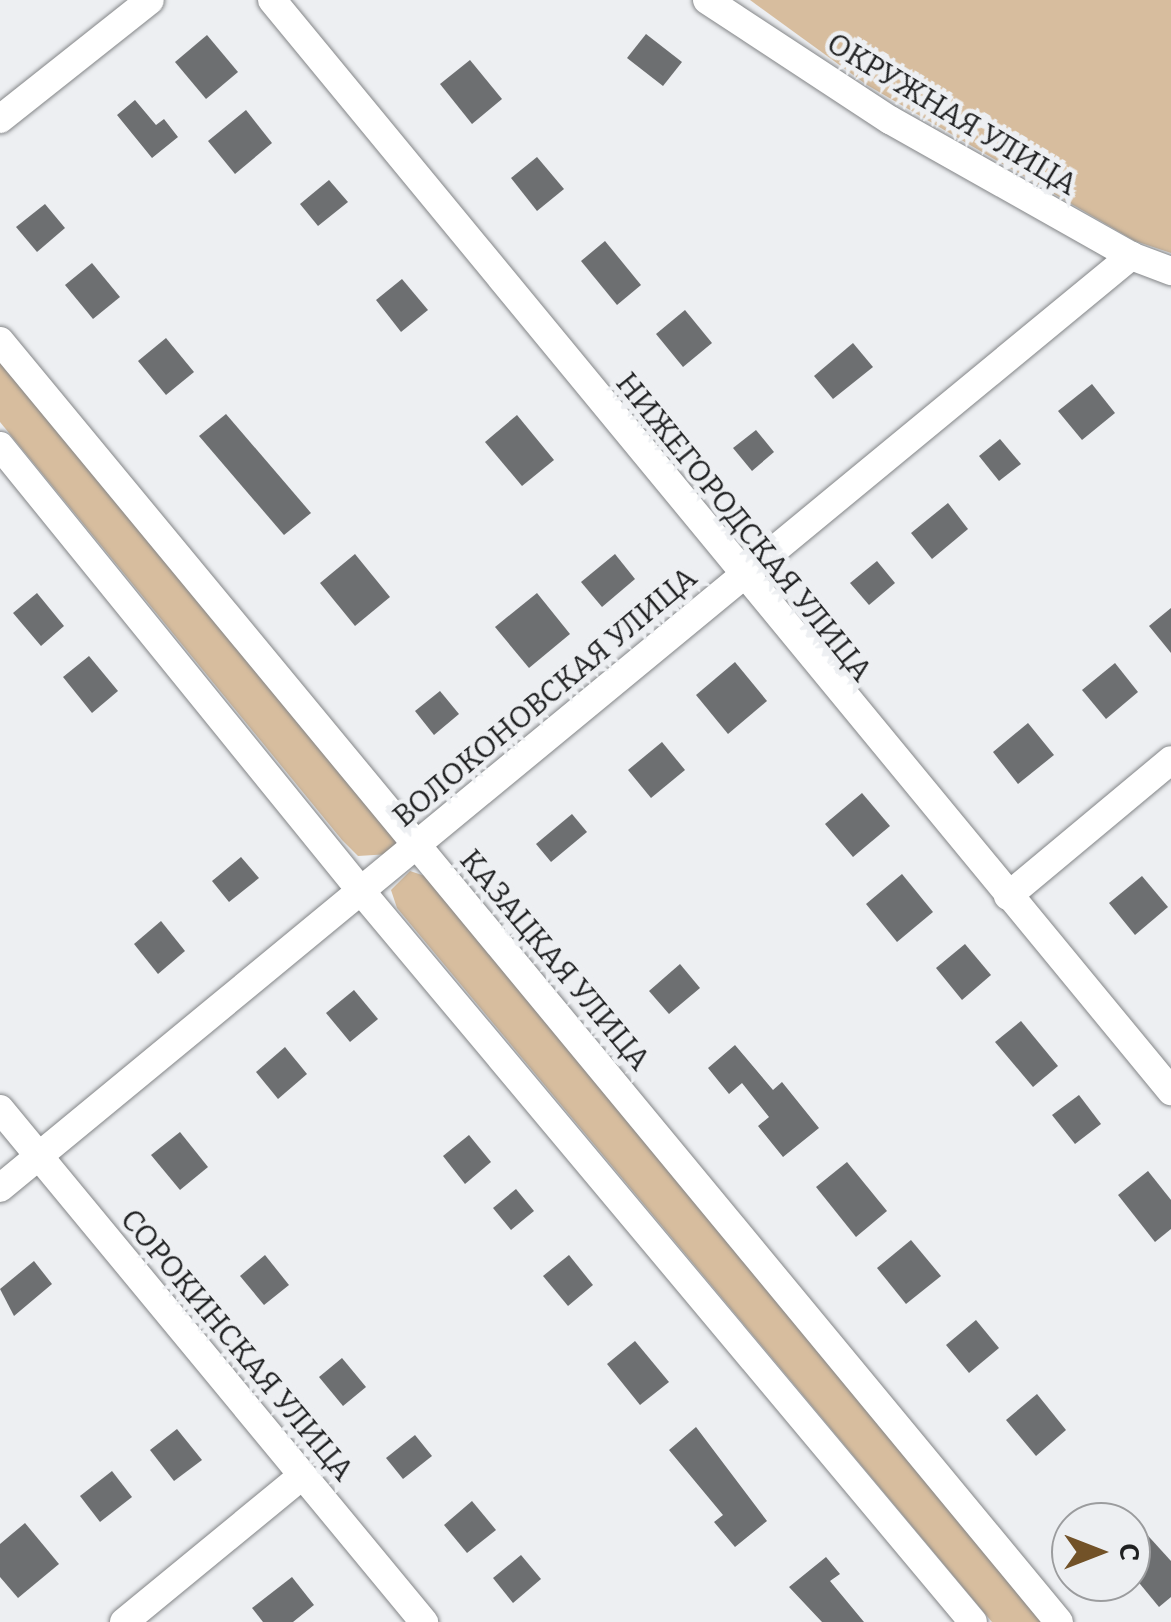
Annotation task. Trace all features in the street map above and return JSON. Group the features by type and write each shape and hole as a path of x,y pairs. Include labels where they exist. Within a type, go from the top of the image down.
{"street":[{"path":"0,119 150,0"},
{"name":"НИЖЕГОРОДСКАЯ УЛИЦА","path":"272,0 740,575 1171,1091"},
{"name":"ОКРУЖНАЯ УЛИЦА","path":"707,0 890,120 1132,256 1171,271"},
{"name":"ВОЛОКОНОВСКАЯ УЛИЦА","path":"0,1188 1132,256"},
{"name":"КАЗАЦКАЯ УЛИЦА","path":"0,341 1060,1622"},
{"path":"0,446 361,891 973,1622"},
{"path":"1008,896 1171,760"},
{"name":"СОРОКИНСКАЯ УЛИЦА","path":"0,1110 424,1622"},
{"path":"124,1622 302,1476"}],"shaded area":[{"path":"750,0 1171,0 1171,253 1135,241 867,85"},
{"path":"0,357 388,824 397,844 390,854 358,856 342,840 0,422"},
{"path":"410,871 431,878 1051,1622 992,1622 397,908 391,890"}],"building":[{"path":"646,34 682,62 663,86 627,58"},
{"path":"207,35 238,72 206,99 175,62"},
{"path":"470,60 502,99 472,124 440,84"},
{"path":"135,100 156,125 164,119 178,137 152,158 117,115"},
{"path":"246,110 272,143 235,174 208,141"},
{"path":"537,157 564,189 537,211 511,178"},
{"path":"329,180 348,202 318,226 300,204"},
{"path":"45,204 65,228 37,252 16,227"},
{"path":"605,241 641,285 617,305 581,261"},
{"path":"92,263 120,297 93,319 65,285"},
{"path":"402,279 428,310 401,332 376,300"},
{"path":"685,310 712,343 683,367 656,334"},
{"path":"166,338 194,372 166,395 138,361"},
{"path":"853,343 873,367 833,399 814,376"},
{"path":"1092,384 1115,413 1082,440 1058,411"},
{"path":"226,414 311,513 284,535 199,436"},
{"path":"517,415 554,460 522,486 485,442"},
{"path":"756,430 774,452 752,471 733,448"},
{"path":"1000,439 1021,464 999,481 979,456"},
{"path":"948,503 968,529 932,559 911,533"},
{"path":"355,554 390,597 355,626 320,583"},
{"path":"615,554 635,579 602,607 581,582"},
{"path":"877,561 895,583 869,605 850,583"},
{"path":"37,593 64,626 41,646 13,613"},
{"path":"537,593 570,634 529,668 495,627"},
{"path":"1171,608 1171,653 1149,626"},
{"path":"89,656 118,691 92,713 63,677"},
{"path":"735,662 767,701 728,734 696,695"},
{"path":"1115,663 1138,692 1106,719 1082,690"},
{"path":"440,691 459,714 434,735 415,711"},
{"path":"1028,723 1054,755 1018,784 993,752"},
{"path":"662,742 685,770 651,798 628,770"},
{"path":"862,793 890,826 853,857 825,824"},
{"path":"572,814 587,832 551,862 536,844"},
{"path":"241,857 259,878 229,902 212,881"},
{"path":"902,874 933,912 897,942 866,904"},
{"path":"1142,876 1168,907 1135,935 1109,903"},
{"path":"161,921 185,951 158,974 134,944"},
{"path":"965,944 991,975 962,1000 936,968"},
{"path":"680,964 700,988 669,1014 649,991"},
{"path":"354,990 378,1019 350,1042 326,1013"},
{"path":"1021,1021 1058,1066 1033,1087 995,1042"},
{"path":"735,1045 773,1090 782,1082 819,1128 783,1157 758,1126 769,1117 742,1083 729,1094 708,1068"},
{"path":"285,1047 307,1074 278,1099 256,1072"},
{"path":"1079,1095 1101,1124 1075,1144 1052,1115"},
{"path":"180,1132 208,1167 180,1190 151,1155"},
{"path":"469,1135 491,1162 465,1184 443,1156"},
{"path":"847,1162 887,1211 856,1237 816,1187"},
{"path":"1148,1171 1171,1200 1171,1229 1155,1242 1118,1195"},
{"path":"516,1189 534,1211 511,1230 493,1208"},
{"path":"911,1240 941,1276 906,1304 877,1268"},
{"path":"265,1255 289,1285 264,1305 240,1276"},
{"path":"569,1255 593,1285 568,1306 543,1276"},
{"path":"34,1261 52,1284 14,1316 0,1289"},
{"path":"976,1320 999,1348 969,1373 946,1345"},
{"path":"635,1341 669,1382 640,1405 607,1364"},
{"path":"342,1358 366,1387 343,1406 319,1377"},
{"path":"1037,1394 1066,1430 1036,1456 1006,1420"},
{"path":"696,1427 767,1521 735,1547 714,1522 723,1515 669,1450"},
{"path":"177,1429 202,1460 174,1481 150,1450"},
{"path":"415,1435 432,1456 403,1479 386,1458"},
{"path":"112,1471 132,1497 100,1522 80,1496"},
{"path":"472,1501 496,1530 467,1553 444,1525"},
{"path":"25,1523 59,1564 18,1598 0,1577 0,1544"},
{"path":"1151,1539 1171,1561 1171,1597 1159,1607 1151,1597"},
{"path":"521,1555 541,1579 513,1603 493,1578"},
{"path":"826,1557 840,1574 830,1581 864,1622 822,1622 789,1587"},
{"path":"292,1577 314,1605 293,1622 263,1622 252,1608"}]}
